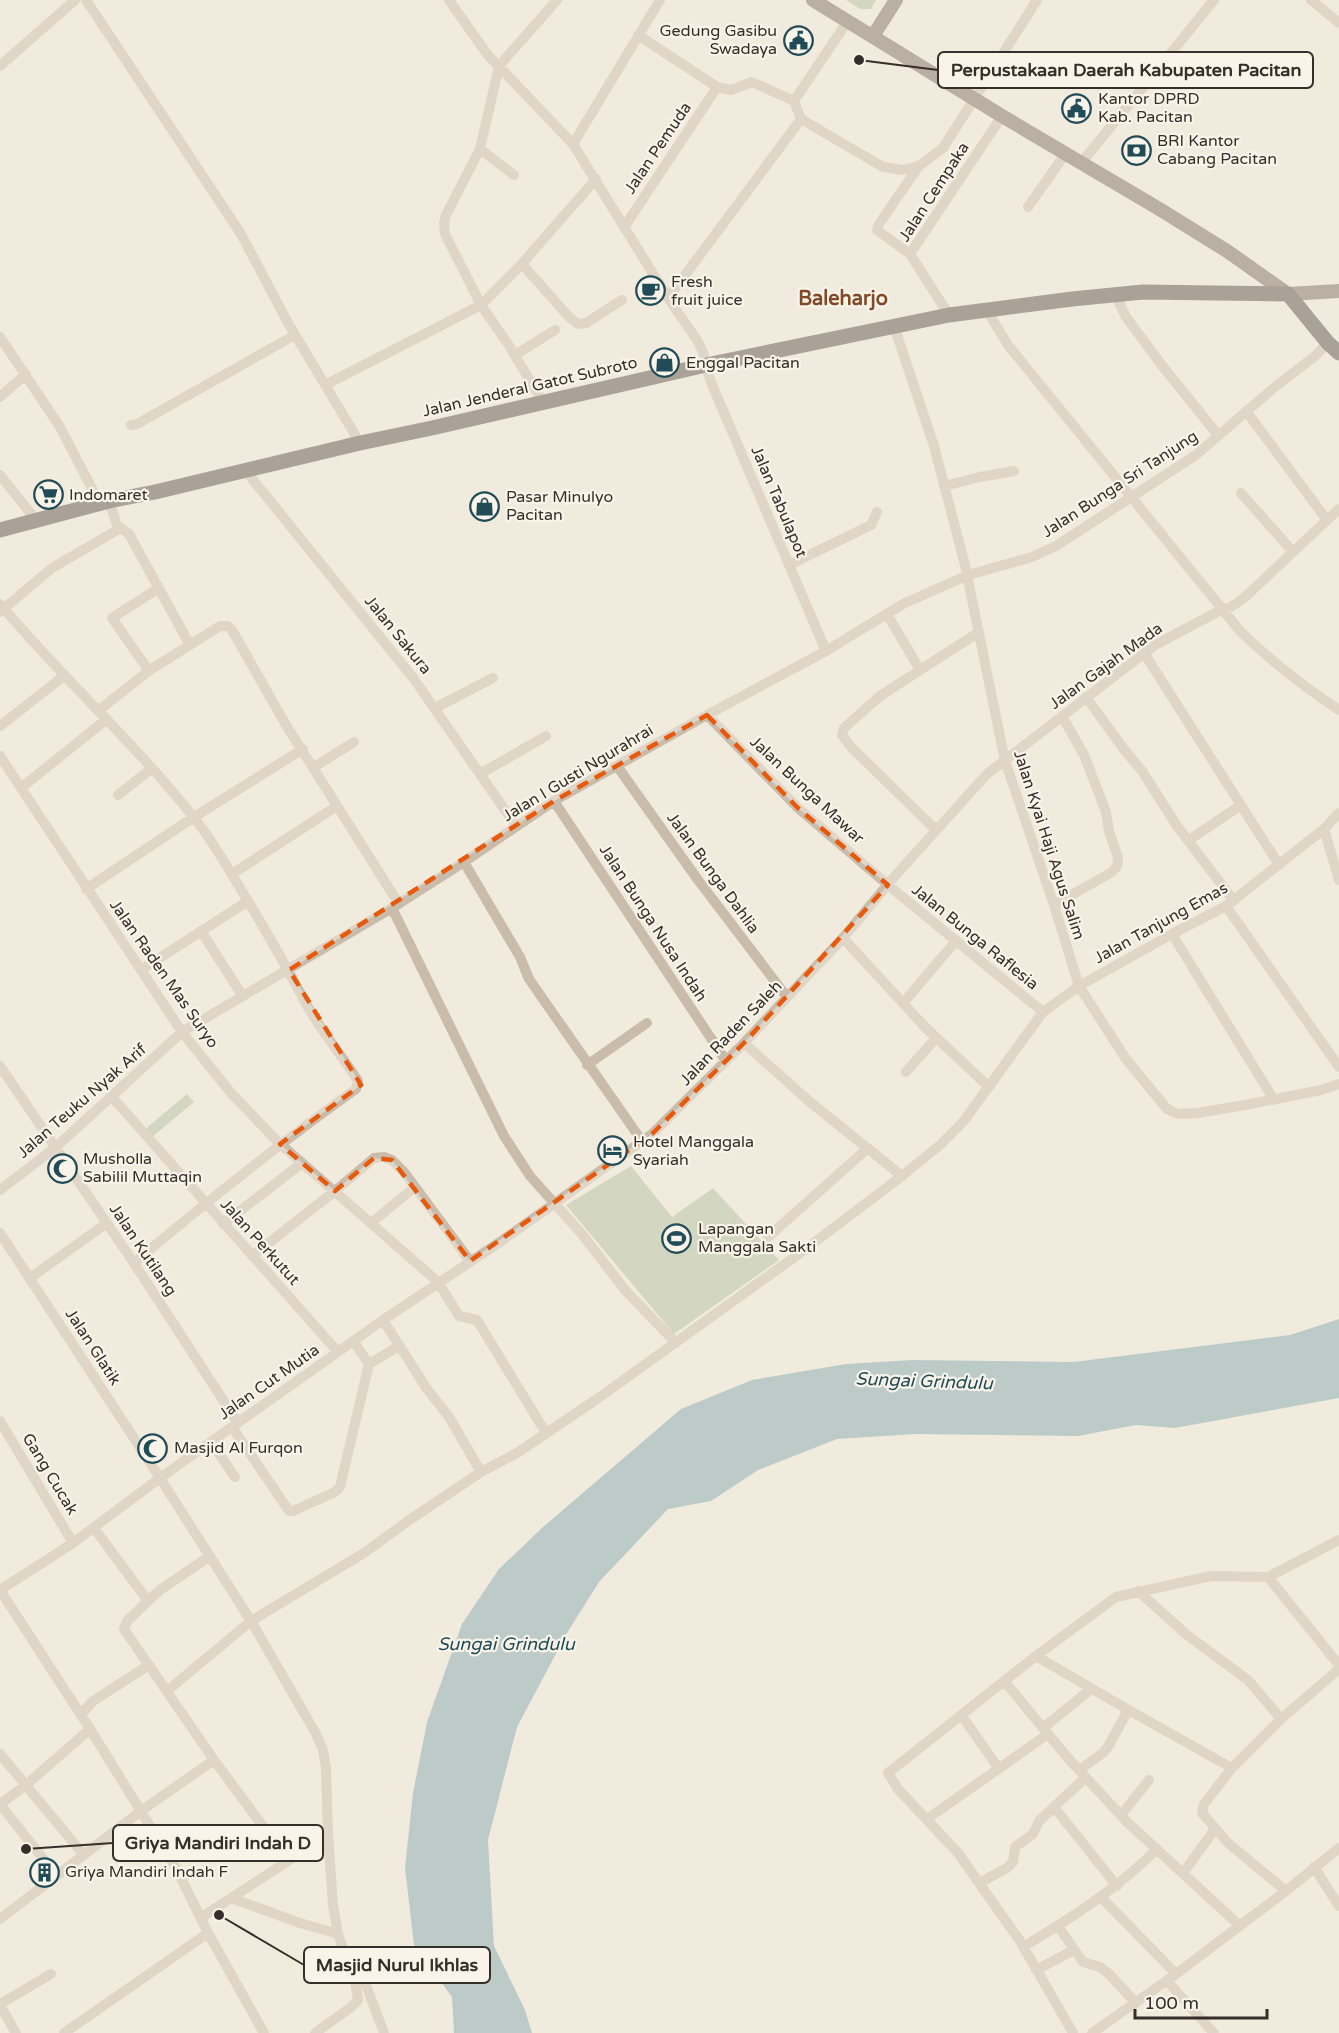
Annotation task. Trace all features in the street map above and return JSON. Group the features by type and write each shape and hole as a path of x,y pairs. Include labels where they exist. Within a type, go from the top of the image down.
{"highway":[{"name":"Jalan Jenderal Gatot Subroto","path":"0,530 29,511 99,497 155,492 360,442 706,365 949,315 1115,294 1153,292 1288,294"},
{"path":"1288,294 1334,348"}],"main road":[{"path":"813,0 1227,251 1288,294 1339,291"},
{"path":"873,36 896,0"}],"street":[{"path":"0,66 75,0"},
{"path":"86,0 241,234 295,335 360,442"},
{"name":"Jalan Tabulapot","path":"448,0 487,54 573,144 668,298 697,340 703,352 710,380 826,651"},
{"path":"543,402 481,305 445,234 444,223 480,149 499,66 557,0"},
{"path":"573,144 660,0"},
{"path":"910,254 877,230 879,224 919,166 943,148 1037,0"},
{"path":"1082,162 1214,0"},
{"path":"1311,0 1339,22"},
{"path":"794,101 847,22"},
{"path":"638,35 717,87 731,90 752,82 794,101 801,119 883,167 902,170 919,166"},
{"name":"Jalan Pemuda","path":"625,226 717,87"},
{"name":"Jalan Cempaka","path":"949,315 910,254 1002,116"},
{"path":"668,298 801,119"},
{"path":"480,149 514,175"},
{"path":"1028,207 1066,153"},
{"path":"325,385 481,305 522,264 596,179"},
{"path":"522,264 578,324 586,323 622,300"},
{"path":"1115,294 1126,317 1218,435"},
{"path":"986,309 1008,345 1240,631 1270,661 1339,710"},
{"name":"Jalan Kyai Haji Agus Salim","path":"894,326 934,446 968,574 1005,761 1079,986 1126,1059 1167,1109 1178,1114 1198,1113 1274,1100 1339,1084"},
{"path":"515,355 555,330"},
{"path":"131,425 295,335"},
{"path":"0,337 60,427 119,529 129,534 190,645"},
{"name":"Jalan Bunga Sri Tanjung","path":"968,574 1032,557 1056,546 1196,455 1246,411 1314,357 1334,348"},
{"path":"0,397 26,374"},
{"path":"1246,411 1327,520"},
{"name":"Jalan Sakura","path":"245,470 414,679 516,826"},
{"path":"944,486 1014,471"},
{"path":"0,475 29,511"},
{"path":"1241,493 1293,552"},
{"name":"Jalan Gajah Mada","path":"1005,761 1155,645 1222,609 1231,607 1244,598 1339,509"},
{"path":"789,565 871,525 877,512"},
{"path":"119,529 52,568 2,608 99,710 210,838 305,1001 358,1081 356,1089 280,1144 134,1263"},
{"name":"Jalan I Gusti Ngurahrai","path":"182,1032 396,906 554,801 826,651 903,604 968,574"},
{"path":"149,671 112,618 159,588"},
{"path":"887,614 920,670"},
{"path":"99,710 149,671 220,626 228,626 232,630 286,725 314,767 396,906 504,1136 530,1176 581,1233 625,1290 676,1343"},
{"path":"936,830 851,747 842,735 844,728 880,696 979,632"},
{"path":"1144,653 1279,865"},
{"path":"0,726 65,675"},
{"path":"435,708 494,678"},
{"path":"1086,697 1142,771 1339,1067"},
{"name":"Jalan Bunga Mawar","path":"707,715 798,807 888,885"},
{"path":"1054,905 1112,872 1117,866 1118,857 1109,831 1106,812 1084,754 1062,716"},
{"path":"21,788 107,719"},
{"path":"480,774 546,736"},
{"path":"314,767 354,742"},
{"path":"86,889 194,817 303,749"},
{"name":"Jalan Raden Mas Suryo","path":"0,756 182,1032 231,1093 280,1144 438,1282 459,1316 478,1321 546,1433"},
{"name":"Jalan Raden Saleh","path":"438,1282 652,1134 788,997 987,774 1005,761"},
{"name":"Jalan Bunga Dahlia","path":"617,766 698,880 788,997"},
{"path":"118,795 151,769"},
{"name":"Jalan Bunga Nusa Indah","path":"554,801 726,1061"},
{"path":"1189,840 1241,805"},
{"path":"231,874 337,806"},
{"name":"Jalan Tanjung Emas","path":"167,1691 251,1621 364,1554 481,1472 517,1453 676,1343 803,1251 940,1145 963,1122 1043,1012 1079,986 1230,903 1324,829 1339,813"},
{"path":"1324,829 1339,880"},
{"path":"464,862 520,957 529,980 642,1141"},
{"name":"Jalan Bunga Raflesia","path":"888,885 1043,1012"},
{"path":"141,970 248,901"},
{"path":"201,931 242,995"},
{"path":"1172,934 1274,1100"},
{"path":"843,938 936,1038 989,1087"},
{"path":"903,1003 957,941"},
{"path":"587,1065 647,1023"},
{"name":"Jalan Teuku Nyak Arif","path":"0,1190 56,1147 182,1032"},
{"path":"906,1072 936,1038"},
{"path":"744,1043 810,1102 902,1176"},
{"name":"Jalan Kutilang","path":"0,1066 134,1263 289,1511 335,1492 340,1487 369,1364"},
{"name":"Jalan Perkutut","path":"112,1097 338,1352"},
{"path":"768,1237 868,1148"},
{"path":"252,1256 375,1158 384,1157 392,1160 415,1187 471,1261"},
{"path":"223,1224 302,1163"},
{"path":"371,1223 415,1187"},
{"path":"30,1278 107,1223"},
{"name":"Jalan Glatik","path":"0,1233 251,1621 323,1750 326,1768 333,1905 338,1934 355,1980 358,2000 315,2033"},
{"name":"Jalan Cut Mutia","path":"0,1590 73,1544 160,1478 438,1282"},
{"path":"383,1320 427,1389 449,1417 481,1472"},
{"path":"353,1341 369,1364 399,1346"},
{"name":"Gang Cucak","path":"0,1421 73,1544"},
{"path":"211,1442 235,1477"},
{"path":"94,1528 148,1601"},
{"path":"1073,2033 1023,1947 958,1853 898,1789 888,1773 1036,1656 1116,1597 1211,1576 1268,1577 1339,1540"},
{"path":"210,1556 160,1590 127,1621 123,1628 214,1760 288,1860"},
{"path":"1268,1577 1339,1667 1281,1719 1232,1768 1208,1797 1202,1809 1205,1818 1228,1843 1286,1891"},
{"path":"0,1590 81,1714 176,1868 208,1933 264,2033"},
{"path":"1138,1591 1187,1635 1248,1680 1281,1719"},
{"path":"1036,1656 1232,1768"},
{"path":"81,1714 93,1701 149,1665"},
{"path":"1005,1682 1082,1774 1121,1815 1240,1926"},
{"path":"927,1819 999,1769 1046,1731 1091,1689"},
{"path":"979,1883 1007,1869 1013,1862 1016,1847 1033,1834 1039,1821 1108,1747 1128,1710"},
{"path":"962,1716 999,1769"},
{"path":"56,1875 0,1804 26,1785 90,1729"},
{"path":"0,1754 83,1854"},
{"path":"0,1919 83,1854 214,1760"},
{"path":"1121,1815 1149,1780"},
{"path":"1054,1807 1117,1886"},
{"path":"1182,1873 1215,1828"},
{"path":"202,1917 328,1835"},
{"path":"1100,2031 1286,1891 1339,1848"},
{"path":"1023,1947 1117,1886 1157,1849"},
{"path":"1314,1867 1339,1906"},
{"path":"1101,1897 1176,1974"},
{"path":"231,1898 338,1934"},
{"path":"1058,1926 1083,1962 1100,1967 1108,1973 1136,2003"},
{"path":"64,2033 208,1933"},
{"path":"1036,1970 1074,1950"},
{"path":"347,1959 363,1977 384,2033"},
{"path":"16,2033 0,2004 51,1974"},
{"path":"1167,1981 1214,2033"}],"highlighted area":[{"path":"707,715 798,808 888,885 744,1043 652,1134 470,1261 392,1160 374,1158 335,1191 280,1144 361,1085 289,970 554,801"}],"green space":[{"path":"846,0 876,0 871,9 860,9"},
{"path":"187,1094 194,1102 151,1138 144,1130"},
{"name":"Lapangan Manggala Sakti","path":"631,1166 672,1217 713,1188 779,1260 674,1334 566,1205"}],"water":[{"name":"Sungai Grindulu","path":"1339,1319 1339,1398 1175,1428 1136,1425 1078,1436 915,1434 837,1439 758,1470 711,1501 668,1509 599,1582 567,1633 517,1727 488,1840 494,1946 525,2010 532,2033 454,2033 452,1997 414,1945 405,1868 413,1793 427,1722 462,1624 499,1569 543,1527 681,1409 752,1380 846,1364 913,1360 1073,1362 1290,1335"}],"place":[{"name":"Gedung Gasibu Swadaya","path":"798,40"},
{"name":"Perpustakaan Daerah Kabupaten Pacitan","path":"859,60"},
{"name":"Kantor DPRD Kab. Pacitan","path":"1077,108"},
{"name":"BRI Kantor Cabang Pacitan","path":"1136,150"},
{"name":"Fresh fruit juice","path":"650,291"},
{"name":"Enggal Pacitan","path":"665,363"},
{"name":"Indomaret","path":"48,495"},
{"name":"Pasar Minulyo Pacitan","path":"485,506"},
{"name":"Hotel Manggala Syariah","path":"612,1151"},
{"name":"Musholla Sabilil Muttaqin","path":"62,1168"},
{"name":"Lapangan Manggala Sakti","path":"677,1238"},
{"name":"Masjid Al Furqon","path":"153,1448"},
{"name":"Griya Mandiri Indah D","path":"26,1849"},
{"name":"Griya Mandiri Indah F","path":"44,1872"},
{"name":"Masjid Nurul Ikhlas","path":"219,1915"}],"district":[{"name":"Baleharjo","path":"843,299"}]}
